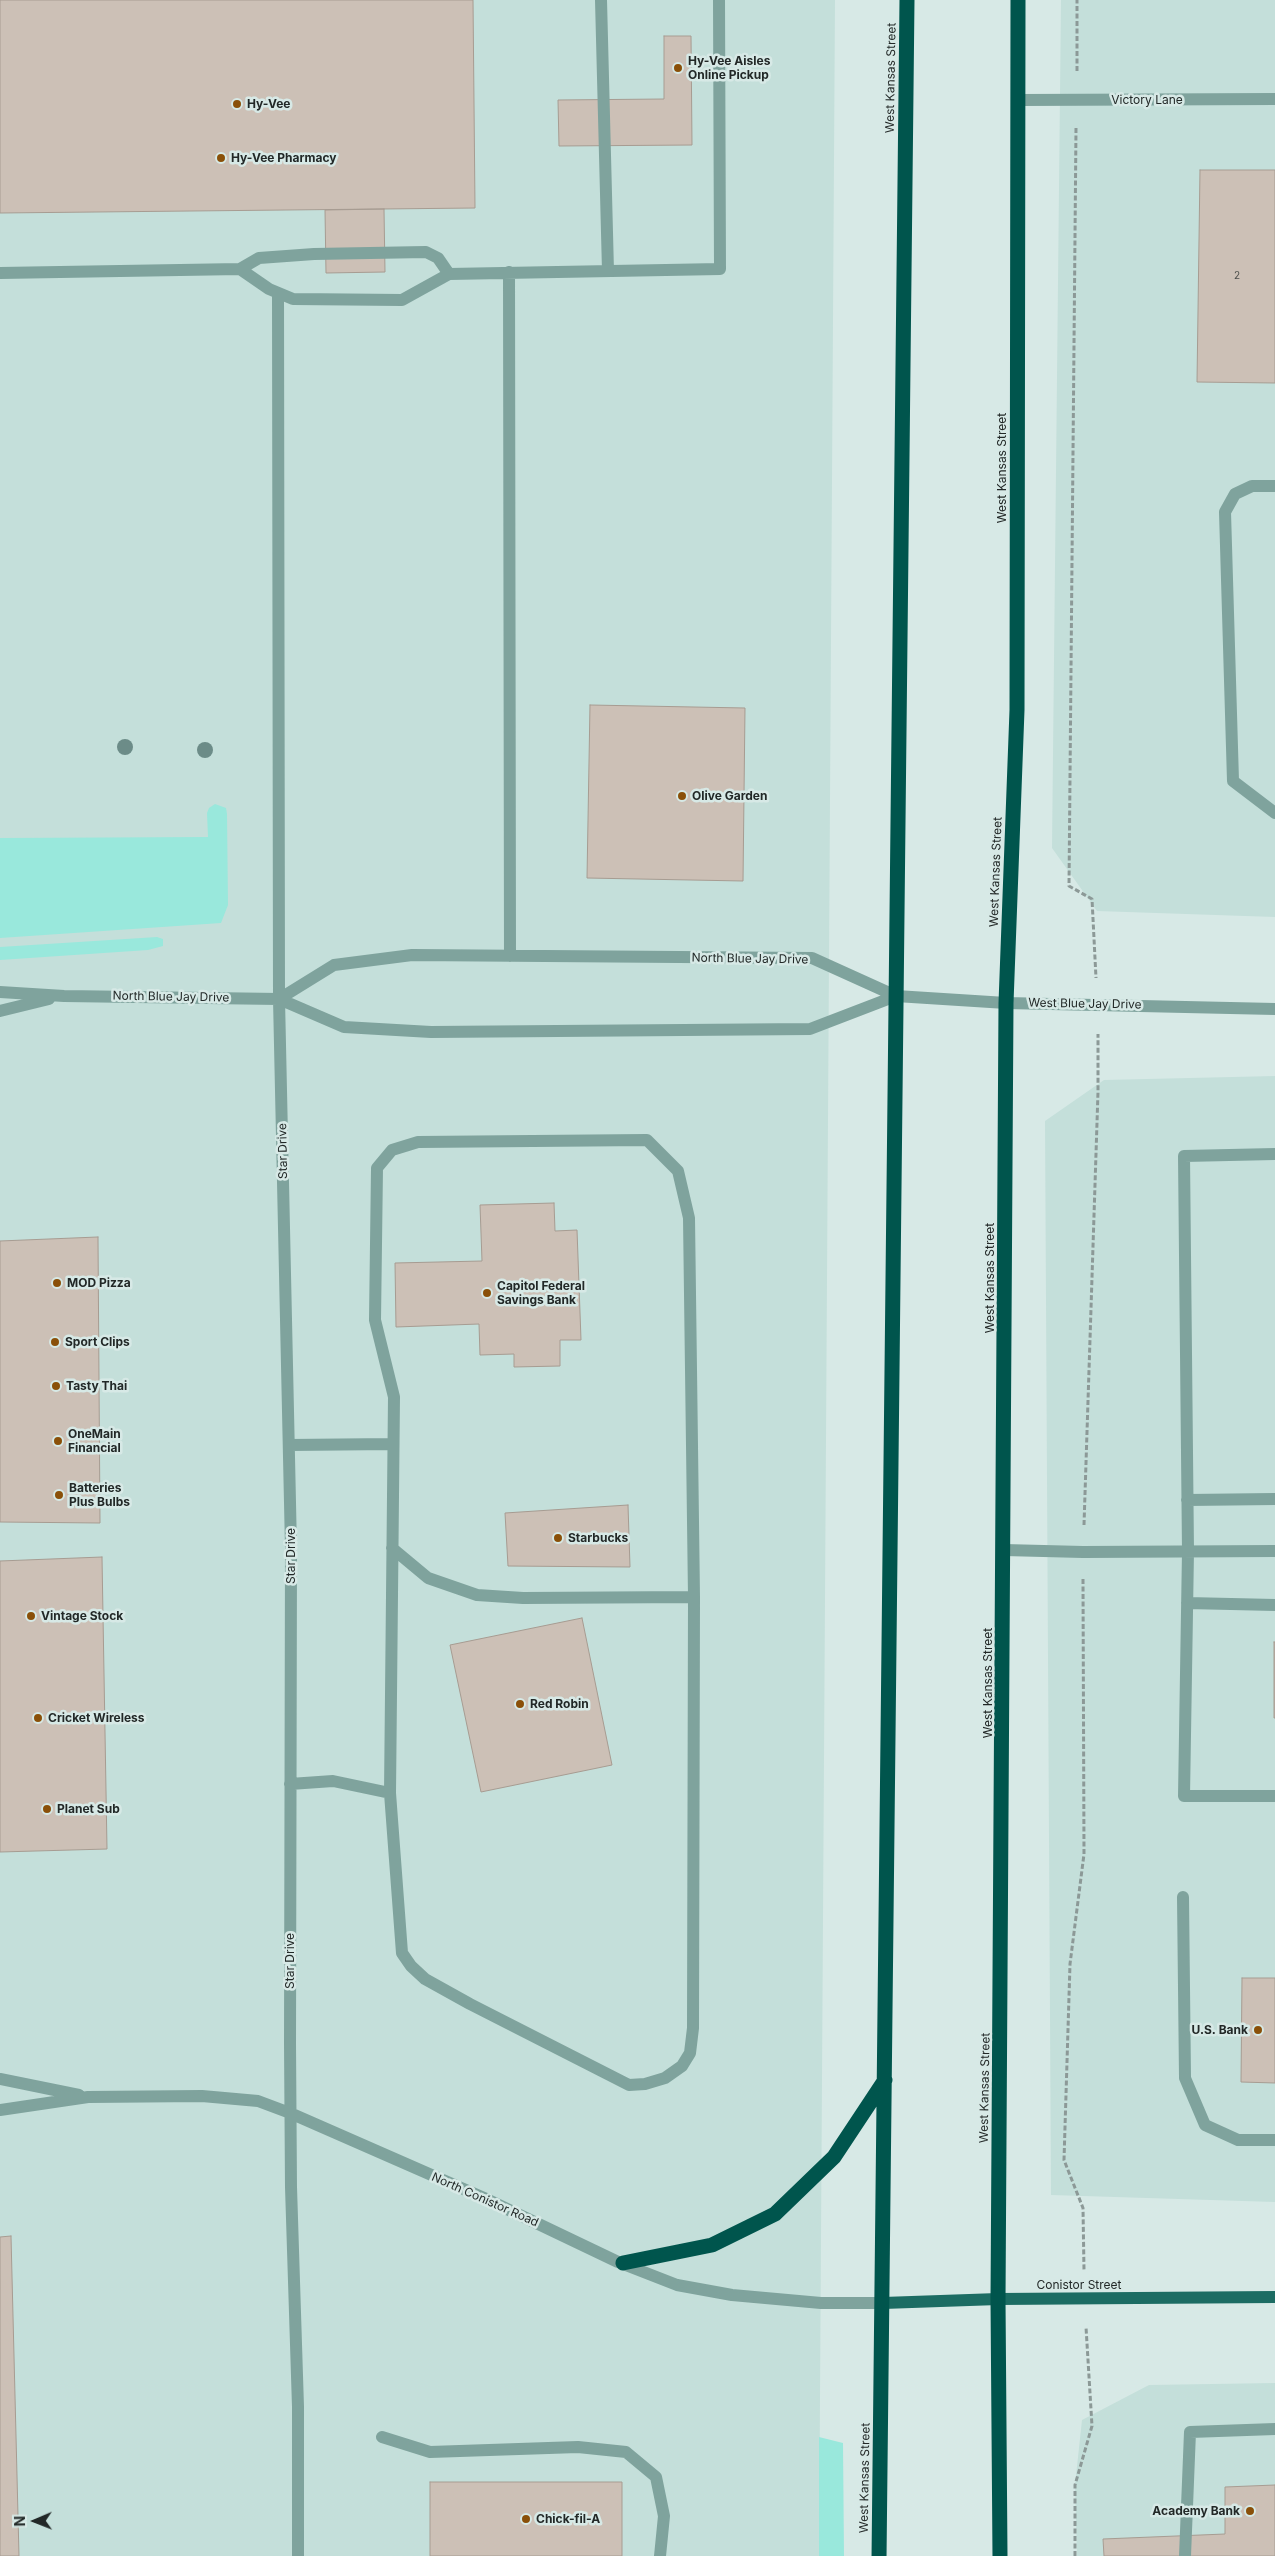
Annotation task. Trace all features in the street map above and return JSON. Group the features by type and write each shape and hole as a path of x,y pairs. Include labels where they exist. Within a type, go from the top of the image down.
{"highway":[{"name":"West Kansas Street","path":"879,2556 907,0"},
{"name":"West Kansas Street","path":"1000,2556 998,2299 1006,1002 1017,710 1018,0"},
{"path":"623,2263 712,2245 775,2214 834,2156 884,2080"}],"main road":[{"name":"Conistor Street","path":"883,2303 998,2299 1275,2298"}],"street":[{"path":"601,0 608,271"},
{"path":"240,269 278,293 294,300 402,300 449,274 720,269 719,0"},
{"name":"Victory Lane","path":"1018,100 1275,99"},
{"path":"0,273 240,269 260,258 314,254 426,252 438,258 449,274"},
{"path":"509,272 510,956"},
{"name":"Star Drive","path":"278,293 279,999 292,1548 290,2113 298,2407 298,2556"},
{"path":"1275,486 1252,486 1235,494 1225,512 1233,781 1275,812"},
{"name":"North Blue Jay Drive","path":"279,999 334,965 412,955 812,958 896,996"},
{"name":"North Blue Jay Drive","path":"0,992 64,996 279,999 344,1027 431,1032 810,1029 896,996"},
{"name":"North Blue Jay Drive","path":"0,1011 64,996"},
{"name":"West Blue Jay Drive","path":"896,996 1006,1002 1275,1009"},
{"path":"647,1140 678,1171 689,1218 694,1597 693,2028 690,2053 682,2066 665,2078 645,2084 629,2084 470,2004 425,1979 411,1966 402,1953 390,1793 393,1444 394,1397 375,1320 377,1168 392,1150 418,1142 647,1140"},
{"path":"1275,1154 1184,1156 1188,1551 1184,1796 1275,1796"},
{"path":"289,1445 393,1444"},
{"path":"1187,1500 1275,1499"},
{"path":"392,1548 428,1578 477,1595 523,1598 694,1597"},
{"path":"1004,1550 1083,1552 1275,1551"},
{"path":"1187,1603 1275,1605"},
{"path":"290,1784 333,1780 390,1793"},
{"path":"1183,1897 1185,2078 1205,2125 1238,2140 1275,2140"},
{"name":"North Conistor Road","path":"0,2079 88,2097"},
{"name":"North Conistor Road","path":"0,2110 88,2097 202,2096 258,2101 290,2113 484,2198 623,2263 677,2284 732,2295 821,2303 883,2303"},
{"path":"1185,2556 1190,2432 1275,2429"},
{"path":"382,2436 430,2452 578,2447 626,2452 656,2477 664,2516 660,2556"}],"path":[{"path":"1077,0 1069,886 1092,899 1094,931"},
{"path":"1082,2208 1064,2160 1070,1964 1084,1854 1083,1552 1098,1092"},
{"path":"1075,2556 1075,2485 1092,2426"}],"shaded area":[{"path":"0,0 835,0 819,2556 0,2556"},
{"path":"1061,0 1275,0 1275,917 1097,911 1052,848"},
{"path":"1275,1076 1275,2202 1051,2195 1045,1121 1104,1080"},
{"path":"1275,2383 1275,2556 1077,2556 1075,2485 1082,2420 1149,2385"}],"green space":[{"path":"215,804 226,808 227,814 228,905 221,923 0,938 0,838 208,837 207,813 209,808"},
{"path":"157,937 163,939 163,946 148,950 0,960 0,947"},
{"path":"819,2437 843,2443 844,2556 819,2556"}],"building":[{"name":"Hy-Vee","path":"0,0 473,0 475,208 0,213"},
{"name":"Hy-Vee Aisles Online Pickup","path":"664,36 691,36 692,145 559,146 558,100 664,99"},
{"path":"1200,170 1275,170 1275,383 1197,382"},
{"path":"384,209 385,272 326,273 325,210"},
{"path":"590,705 745,708 743,881 587,878"},
{"name":"Capitol Federal Savings Bank","path":"554,1203 555,1231 577,1230 581,1340 560,1340 560,1366 514,1367 514,1354 480,1355 479,1324 396,1327 395,1263 482,1261 480,1205"},
{"path":"98,1237 100,1523 0,1522 0,1241"},
{"path":"628,1505 630,1567 508,1566 505,1513"},
{"path":"102,1557 107,1849 0,1852 0,1561"},
{"path":"582,1618 612,1765 481,1792 450,1645"},
{"path":"1275,1642 1275,1718 1274,1718"},
{"name":"U.S. Bank","path":"1242,1978 1275,1978 1275,2083 1241,2082"},
{"path":"11,2236 19,2556 0,2556 0,2237"},
{"name":"Chick-fil-A","path":"430,2482 622,2482 622,2556 430,2556"},
{"name":"Academy Bank","path":"1275,2485 1275,2556 1104,2556 1103,2539 1225,2534 1225,2487"}],"place":[{"name":"Hy-Vee Aisles Online Pickup","path":"678,68"},
{"name":"Hy-Vee","path":"237,104"},
{"name":"Hy-Vee Pharmacy","path":"221,158"},
{"name":"Olive Garden","path":"682,796"},
{"name":"MOD Pizza","path":"57,1283"},
{"name":"Capitol Federal Savings Bank","path":"487,1293"},
{"name":"Sport Clips","path":"55,1342"},
{"name":"Tasty Thai","path":"56,1386"},
{"name":"OneMain Financial","path":"58,1441"},
{"name":"Batteries Plus Bulbs","path":"59,1495"},
{"name":"Starbucks","path":"558,1538"},
{"name":"Vintage Stock","path":"31,1616"},
{"name":"Red Robin","path":"520,1704"},
{"name":"Cricket Wireless","path":"38,1718"},
{"name":"Planet Sub","path":"47,1809"},
{"name":"U.S. Bank","path":"1258,2030"},
{"name":"Academy Bank","path":"1250,2511"},
{"name":"Chick-fil-A","path":"526,2519"}]}
